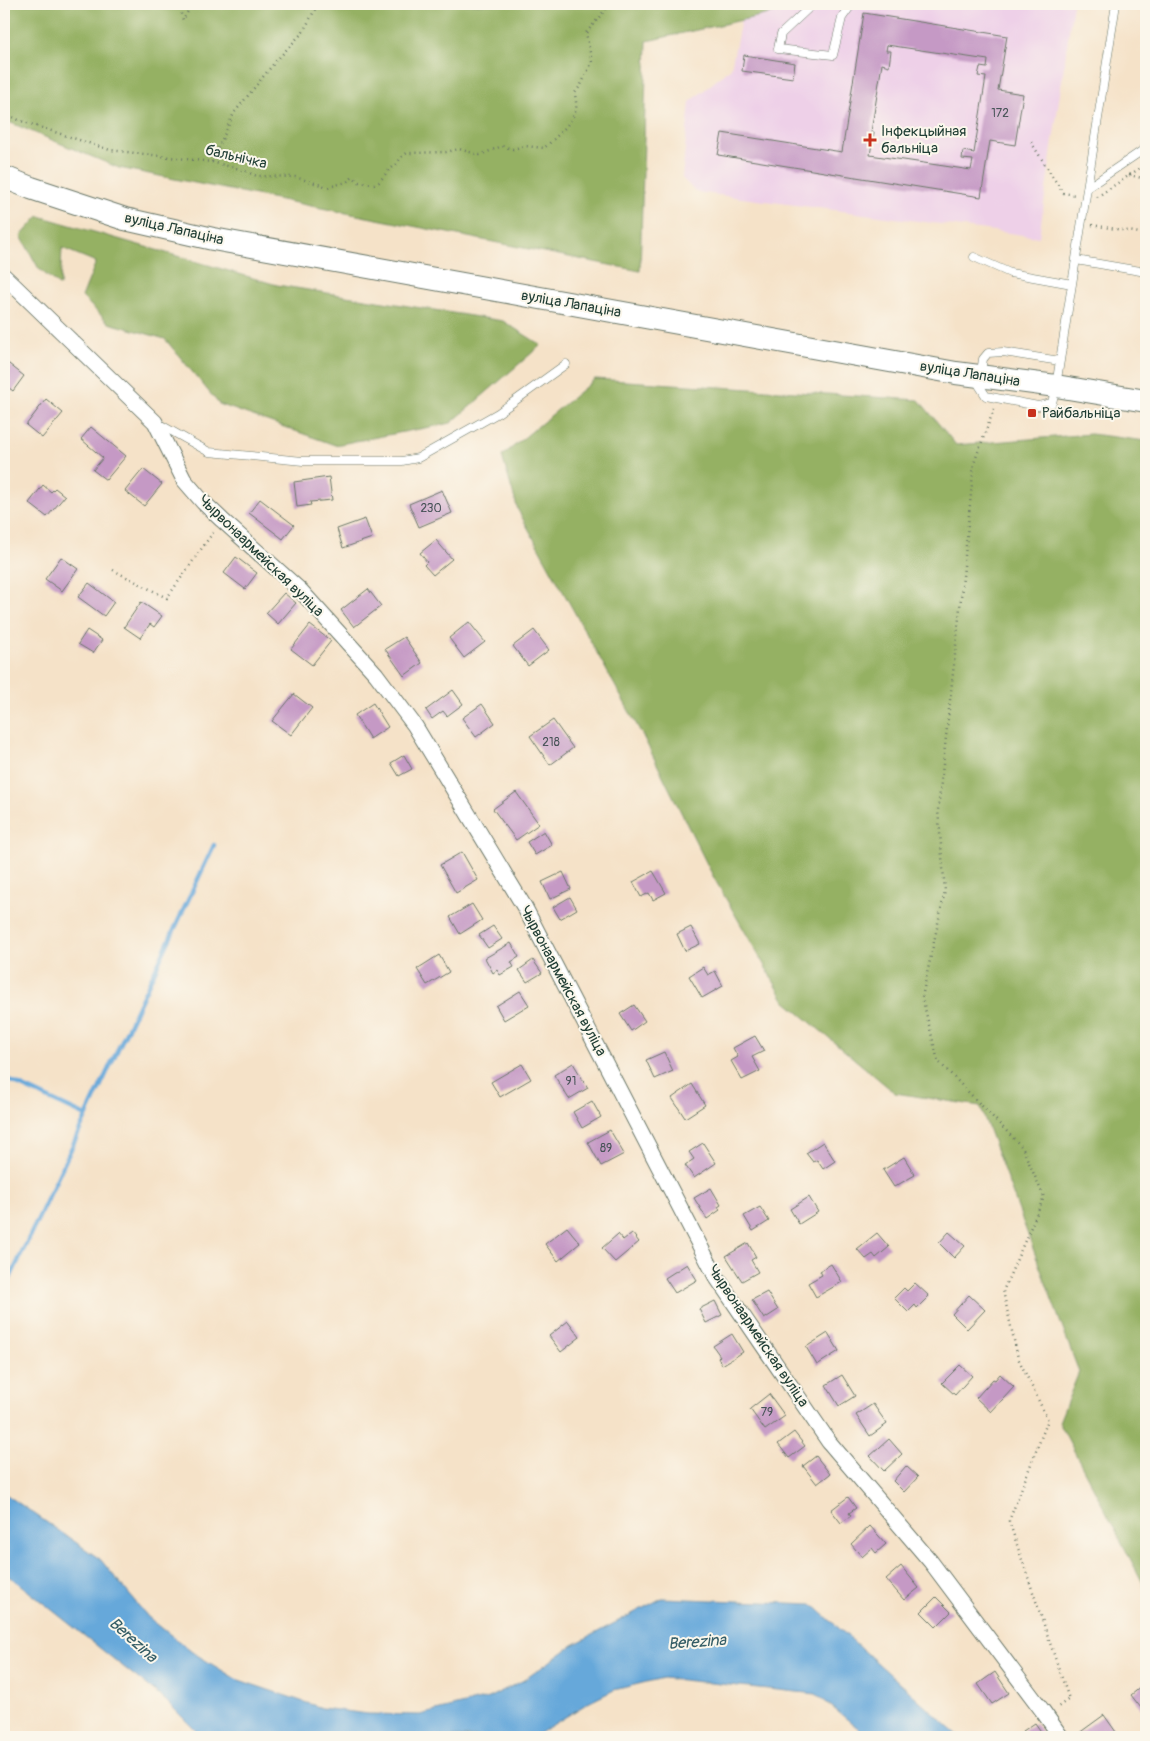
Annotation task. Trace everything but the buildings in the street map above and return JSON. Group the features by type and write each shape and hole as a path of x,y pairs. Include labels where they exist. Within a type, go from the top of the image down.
{"main road":[{"name":"вуліца Лапаціна","path":"4,177 31,188 125,219 213,239 980,376 1146,401"}],"street":[{"name":"Чырвонаармейская вуліца","path":"4,276 155,422 184,480 203,502 301,591 376,674 415,726 525,908 715,1275 829,1442 930,1562 1061,1737"}],"lane":[{"path":"813,4 781,34 778,49 833,55 842,18 852,4"},
{"path":"1060,361 1003,352 988,353 983,359 979,385 986,396 1038,406 1052,403 1056,386 1060,361 1072,284 1076,260 1086,192 1116,4"},
{"path":"1086,192 1146,148"},
{"path":"974,257 1010,272 1072,284"},
{"path":"1076,260 1146,272"},
{"path":"155,422 209,452 303,461 402,461 418,458 498,414 566,364"}],"path":[{"path":"178,4 182,20 192,4"},
{"path":"212,162 234,113 275,62 303,32 318,4"},
{"name":"бальнічка","path":"4,112 21,122 110,150 212,162 240,169 257,176 295,177 328,187 347,182 352,177 359,182 374,184 379,182 397,164 401,157 407,153 446,152 459,149 480,155 502,146 513,149 525,146 544,148 566,128 576,109 575,93 592,62 586,33 610,4"},
{"path":"1031,142 1063,193 1086,192 1095,199 1146,164"},
{"path":"1129,175 1146,179"},
{"path":"1091,225 1146,234"},
{"path":"998,398 974,463 960,618 938,810 945,891 922,998 938,1061 1022,1147 1044,1197 1003,1290 1018,1358 1048,1420 1009,1521 1069,1699 1046,1716"},
{"path":"113,570 167,598 222,520"}],"shaded area":[{"name":"Інфекцыйная бальніца","path":"784,4 1073,4 1039,237 696,192 682,178 690,102 731,68 741,20 774,13"}],"green space":[{"path":"4,4 784,4 774,13 647,41 640,271 119,168 4,120"},
{"path":"39,216 277,285 503,321 541,345 451,423 335,445 219,404 165,339 109,323 82,297 96,262 62,248 60,286 39,269 21,236"},
{"path":"595,379 919,400 956,445 1091,434 1146,441 1146,1589 1059,1422 1079,1372 980,1106 895,1093 785,1001 714,878 644,738 518,510 502,456"}],"water":[{"name":"Berezina","path":"4,1493 100,1559 148,1617 192,1652 236,1679 322,1708 368,1714 420,1715 488,1698 524,1680 573,1645 662,1598 812,1604 960,1737 869,1737 816,1694 663,1678 614,1690 588,1703 533,1737 202,1737 165,1700 13,1579 4,1574"}],"waterway":[{"path":"4,1291 214,845"},
{"path":"4,1078 86,1116"}],"place":[{"name":"Інфекцыйная бальніца","path":"870,140"},
{"name":"Райбальніца","path":"1032,413"}]}
